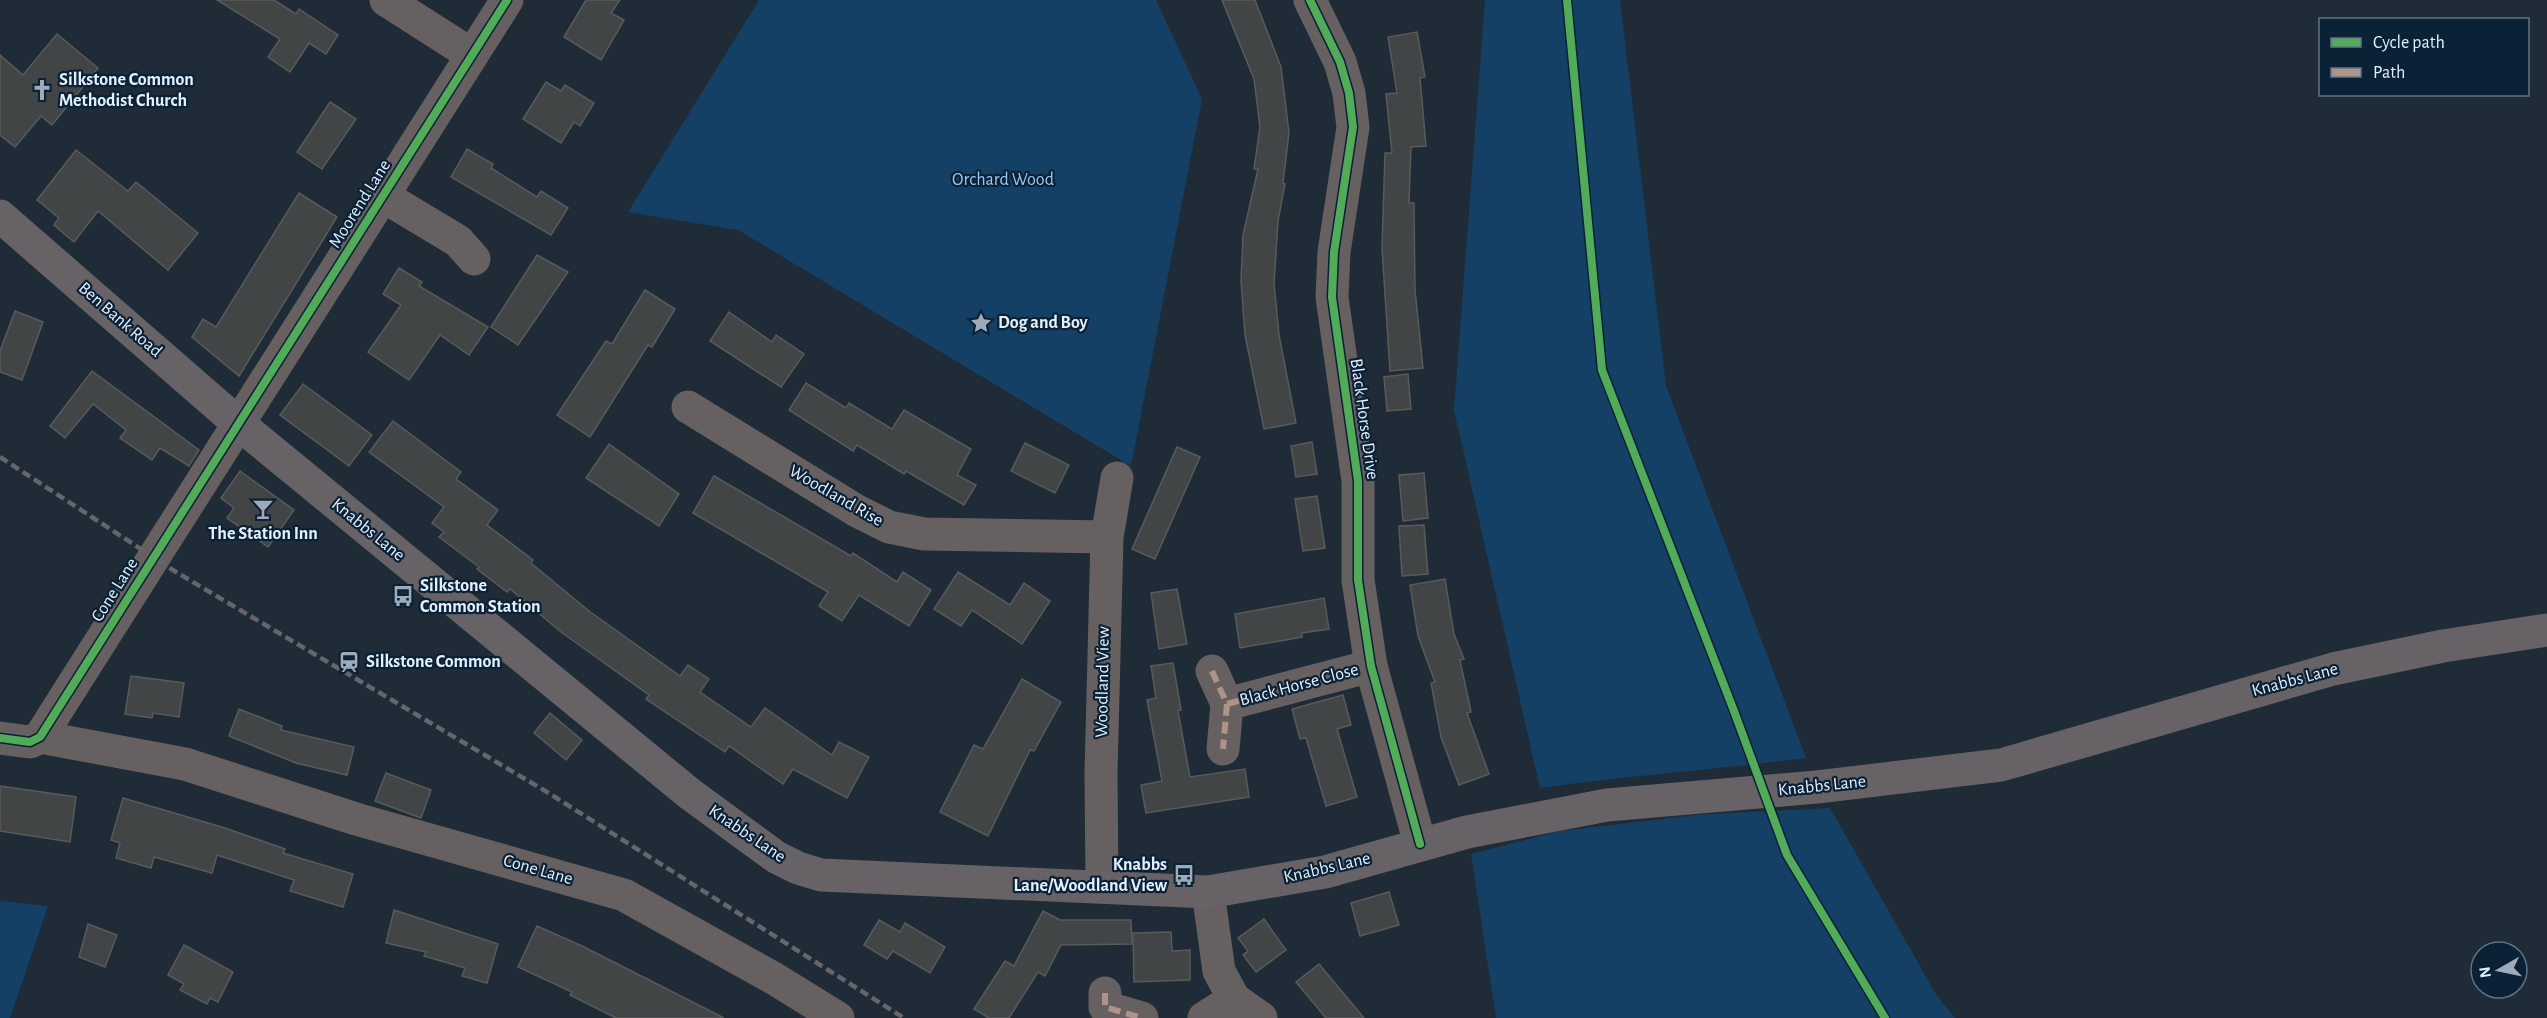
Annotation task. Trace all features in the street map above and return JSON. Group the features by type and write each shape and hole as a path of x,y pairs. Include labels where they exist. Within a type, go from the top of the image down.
{"main road":[{"name":"Ben Bank Road","path":"0,216 239,424"},
{"name":"Knabbs Lane","path":"239,424 690,794 776,857 798,868 821,875 1209,892 1325,872 1467,832 1607,805 1816,787 2001,765 2333,669 2443,646 2547,630"}],"street":[{"path":"386,0 472,55"},
{"name":"Moorend Lane","path":"239,424 507,0"},
{"name":"Black Horse Drive","path":"1310,0 1340,62 1353,127 1335,252 1332,297 1358,481 1358,580 1371,666 1420,844"},
{"path":"383,196 458,241 474,259"},
{"name":"Woodland Rise","path":"688,406 857,512 889,526 924,534 1107,537"},
{"name":"Cone Lane","path":"0,738 30,742 40,737 239,424"},
{"name":"Woodland View","path":"1102,886 1101,761 1107,537 1117,478"},
{"name":"Black Horse Close","path":"1227,704 1371,666"},
{"name":"Black Horse Close","path":"1212,671 1227,704 1223,749"},
{"name":"Cone Lane","path":"40,737 98,750 185,764 356,819 624,896 775,979 838,1018"},
{"path":"1209,892 1219,971 1234,999 1261,1018"},
{"path":"1105,993 1105,1008 1142,1018"},
{"path":"1204,1018 1234,999"}],"green space":[{"name":"Orchard Wood","path":"759,0 1156,0 1202,99 1131,466 738,230 628,212"},
{"path":"1485,0 1620,0 1666,386 1806,758 1540,788 1454,410"},
{"path":"1830,808 1937,996 1955,1018 1496,1018 1471,854 1560,831 1696,815"},
{"path":"0,901 48,906 10,1018 0,1018"}],"building":[{"path":"217,0 274,0 296,14 299,9 338,35 326,54 309,43 290,72 268,57 280,39"},
{"path":"586,0 620,0 611,13 624,20 601,60 564,37"},
{"path":"1222,0 1255,0 1281,67 1289,133 1283,183 1285,184 1278,221 1274,283 1279,335 1296,423 1264,429 1245,335 1241,281 1243,235 1258,169 1254,169 1260,127 1254,79"},
{"path":"1417,32 1425,77 1420,78 1426,146 1411,147 1409,203 1414,203 1415,290 1423,368 1390,371 1382,248 1385,153 1392,153 1386,94 1397,93 1388,37"},
{"name":"Silkstone Common Methodist Church","path":"57,34 98,68 52,125 41,116 15,147 0,135 0,55 23,75"},
{"path":"546,82 561,91 565,85 594,103 580,126 574,122 561,143 523,119"},
{"path":"330,102 356,119 322,169 297,152"},
{"path":"467,149 493,164 491,168 537,197 541,191 568,208 551,235 451,177"},
{"path":"76,150 128,191 136,182 198,233 168,270 98,211 74,242 54,225 59,218 37,200"},
{"path":"299,193 337,217 239,376 192,337 203,319 216,327"},
{"path":"537,255 568,272 518,345 491,327"},
{"path":"399,268 422,282 419,286 488,327 469,355 440,335 409,380 368,352 401,305 383,294"},
{"path":"645,290 675,309 652,347 648,345 590,437 557,415 606,341 612,344"},
{"path":"15,311 43,322 22,380 0,372 0,351"},
{"path":"729,312 772,342 776,335 804,354 781,387 710,341"},
{"path":"92,371 199,450 189,466 160,448 152,460 120,438 126,430 93,404 65,438 50,426"},
{"path":"1408,374 1411,409 1387,411 1384,377"},
{"path":"806,383 846,408 849,403 892,429 904,410 971,449 957,475 976,485 964,505 906,471 904,474 857,445 853,451 789,410"},
{"path":"303,384 372,435 349,466 280,415"},
{"path":"393,421 461,472 456,479 498,510 487,525 533,560 531,563 589,611 680,676 688,665 709,679 700,692 751,727 765,708 832,755 839,742 869,757 847,798 793,769 783,784 729,746 725,752 646,699 649,695 561,632 510,589 507,592 477,569 479,567 439,537 444,532 432,523 444,507 369,452"},
{"path":"1312,442 1317,474 1296,477 1291,446"},
{"path":"1025,443 1069,465 1055,493 1011,471"},
{"path":"609,444 679,494 659,526 586,478"},
{"path":"1177,447 1200,457 1155,559 1132,549"},
{"name":"The Station Inn","path":"240,471 294,510 268,547 227,518 234,508 221,498"},
{"path":"1424,473 1428,518 1403,521 1399,475"},
{"path":"714,476 851,556 853,553 897,582 903,572 931,590 909,626 859,595 842,621 819,606 828,592 693,513"},
{"path":"1317,496 1325,548 1303,551 1295,499"},
{"path":"1424,525 1428,574 1402,576 1399,526"},
{"path":"958,572 1010,605 1024,583 1050,601 1022,644 972,610 961,626 934,609"},
{"path":"1445,579 1454,634 1464,659 1460,660 1471,712 1467,713 1489,774 1459,785 1441,737 1431,683 1435,682 1418,636 1410,585"},
{"path":"1177,589 1187,644 1159,649 1151,593"},
{"path":"1324,598 1329,629 1302,633 1302,637 1240,648 1235,614"},
{"path":"1173,663 1181,710 1178,711 1190,777 1245,769 1249,797 1146,813 1141,785 1162,781 1147,700 1156,698 1151,666"},
{"path":"131,676 184,683 179,717 153,713 152,718 125,714"},
{"path":"1022,679 1061,702 1034,751 1030,750 988,836 940,812 974,745 983,749"},
{"path":"1343,695 1351,725 1337,729 1357,797 1326,806 1306,738 1300,739 1292,709"},
{"path":"239,709 282,726 281,730 354,747 347,775 296,763 229,736"},
{"path":"550,713 582,740 566,760 534,733"},
{"path":"386,773 431,790 421,818 375,801"},
{"path":"0,786 76,797 70,842 0,831"},
{"path":"123,798 225,828 285,849 283,853 353,874 343,907 290,891 294,880 217,855 212,873 154,857 151,868 116,858 120,843 111,840"},
{"path":"1389,892 1399,925 1360,936 1351,903"},
{"path":"394,910 498,944 487,983 462,976 465,968 424,956 426,952 386,943"},
{"path":"1043,911 1060,920 1131,920 1132,944 1061,945 1045,976 1038,972 1009,1018 989,1018 974,1009 1005,961 1014,966"},
{"path":"1264,919 1286,950 1256,972 1243,955 1248,951 1238,938"},
{"path":"879,920 900,932 905,923 945,947 930,973 893,951 887,959 864,945"},
{"path":"88,924 117,935 105,967 79,957"},
{"path":"537,926 582,946 724,1018 616,1018 570,995 572,992 518,967"},
{"path":"1171,932 1172,951 1190,950 1190,980 1134,982 1133,933"},
{"path":"184,945 233,972 218,1002 210,998 207,1004 180,990 184,984 168,975"},
{"path":"1319,964 1364,1018 1326,1018 1296,982"}],"railway":[{"path":"0,457 176,572 547,792 904,1018"}],"marked path":[{"path":"1212,671 1227,704 1223,749"},
{"path":"1227,704 1332,676"},
{"path":"1105,993 1105,1007 1142,1018"}],"cycle path":[{"path":"0,738 30,742 40,737 507,0"},
{"path":"1310,0 1340,62 1349,93 1353,127 1334,252 1332,297 1358,481 1358,580 1371,666 1420,844"},
{"path":"1567,0 1602,370 1734,711 1787,855 1885,1018"}],"place":[{"name":"Silkstone Common Methodist Church","path":"42,90"},
{"name":"Dog and Boy","path":"981,323"},
{"name":"The Station Inn","path":"263,509"},
{"name":"Silkstone Common Station","path":"403,596"},
{"name":"Silkstone Common","path":"349,662"},
{"name":"Knabbs Lane/Woodland View","path":"1184,875"}]}
